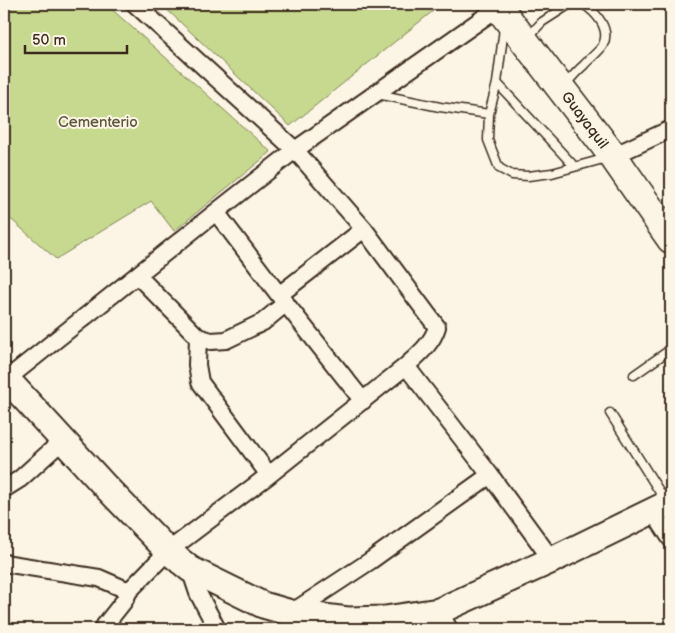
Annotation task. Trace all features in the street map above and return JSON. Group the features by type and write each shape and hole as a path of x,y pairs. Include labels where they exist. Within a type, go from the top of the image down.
{"highway":[{"name":"Guayaquil","path":"500,9 613,156 671,239"}],"main road":[{"path":"5,377 104,485 168,551 190,569 263,605 290,613 348,620 444,620 552,560 664,505"}],"street":[{"path":"103,629 124,601 129,591 168,551 269,475 406,366 424,350 435,336 437,327 364,229 295,150 135,4"},
{"path":"5,377 295,150 500,9"},
{"path":"613,156 671,129"},
{"path":"216,212 363,401"},
{"path":"137,275 198,337 211,341 226,340 263,322 282,299 364,229"},
{"path":"198,337 197,365 200,382 269,475"},
{"path":"406,366 490,475 552,560"},
{"path":"4,489 20,479 63,440"},
{"path":"290,613 370,561 490,475"},
{"path":"664,505 671,538"},
{"path":"4,563 99,578 129,591"},
{"path":"190,569 198,593 217,629"}],"lane":[{"path":"524,40 542,22 570,4"},
{"path":"562,89 602,46 606,35 601,21 591,9 583,4"},
{"path":"500,9 497,83 489,114 488,140 499,168 512,175 528,176 552,173 613,156"},
{"path":"497,83 574,166"},
{"path":"375,94 440,107 489,114"},
{"path":"634,375 671,349"},
{"path":"610,413 664,505"}],"green space":[{"name":"Cementerio","path":"4,4 106,4 271,152 174,231 151,201 56,259 4,213"},
{"path":"161,4 428,4 433,11 290,126"}]}
